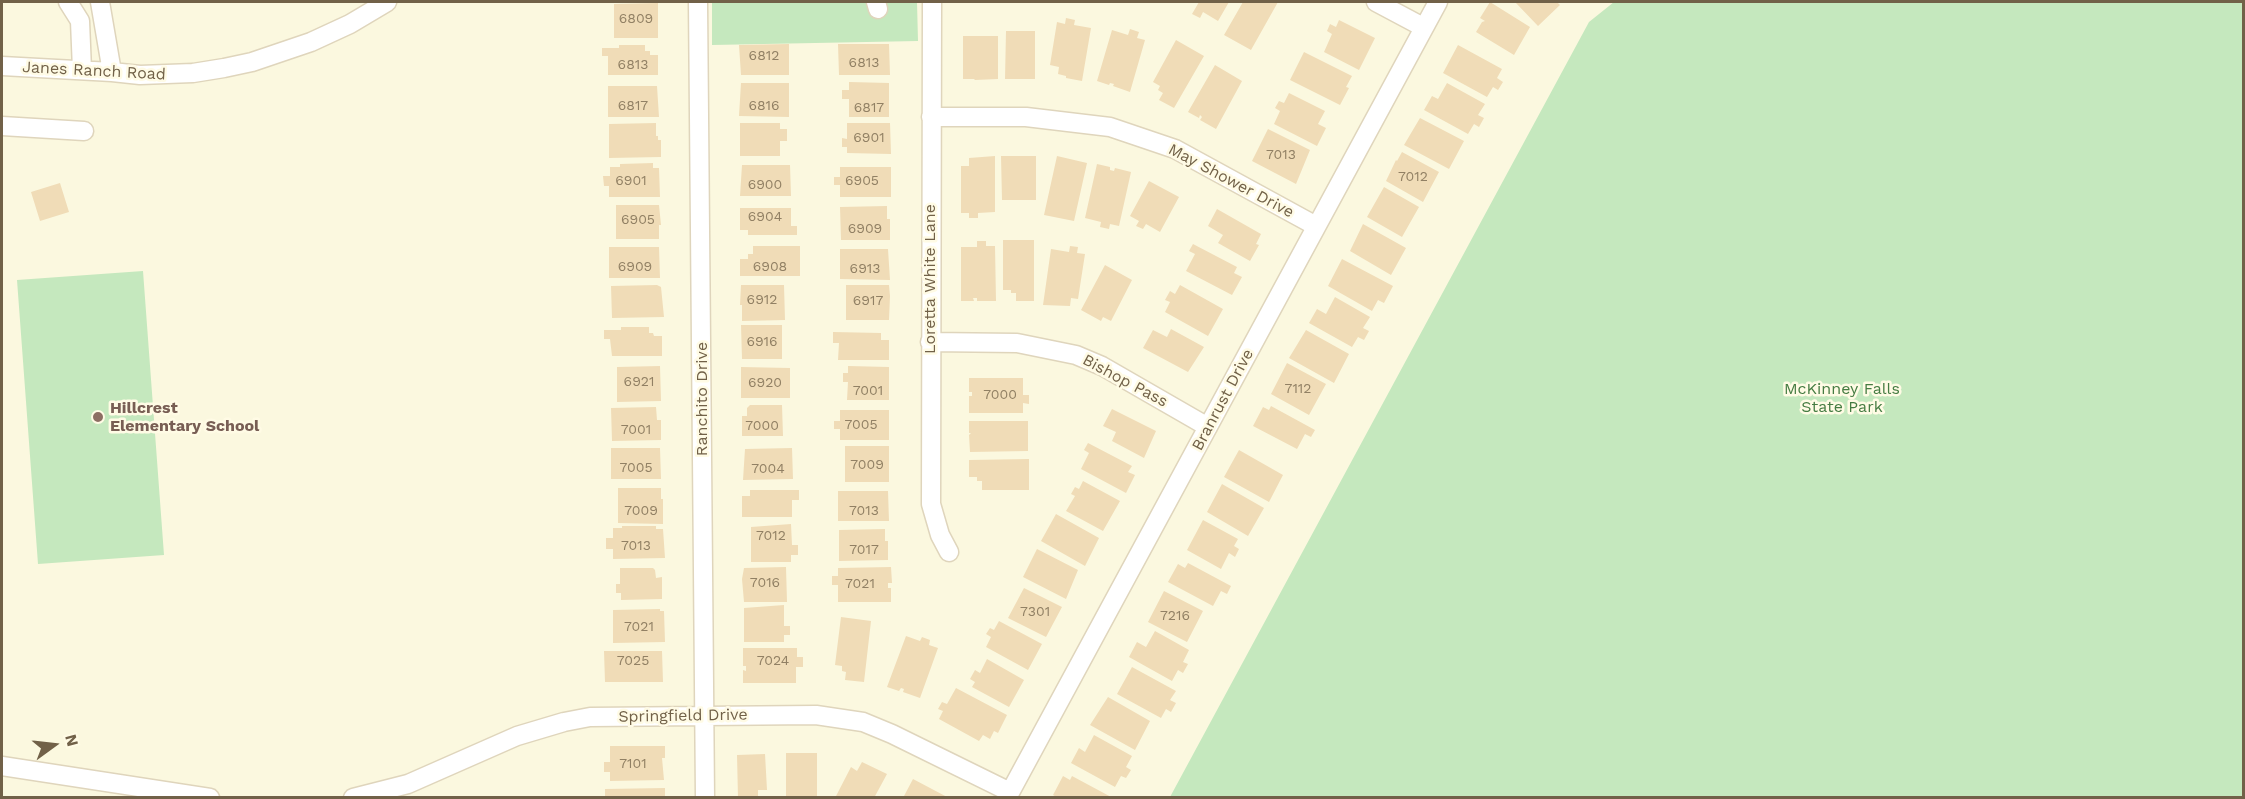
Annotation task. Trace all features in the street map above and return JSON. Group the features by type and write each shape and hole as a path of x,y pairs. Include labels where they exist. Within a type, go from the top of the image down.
{"street":[{"path":"68,2 80,21 82,70"},
{"path":"100,2 112,72"},
{"name":"Janes Ranch Road","path":"2,66 140,75 193,73 252,62 288,51 350,24 387,2"},
{"name":"Ranchito Drive","path":"698,2 705,798"},
{"name":"Loretta White Lane","path":"932,2 931,504 940,535 949,552"},
{"path":"1376,2 1423,27"},
{"name":"Branrust Drive","path":"1009,795 1438,2"},
{"name":"May Shower Drive","path":"931,117 1026,117 1110,127 1175,149 1316,226"},
{"path":"2,126 84,131"},
{"name":"Bishop Pass","path":"930,342 1017,343 1076,355 1102,366 1208,427"},
{"name":"Springfield Drive","path":"353,798 408,784 517,736 590,717 816,715 863,722 892,734 1009,795"},
{"path":"2,766 210,798"}],"green space":[{"path":"712,2 917,2 918,41 712,45"},
{"name":"McKinney Falls State Park","path":"1614,2 2243,2 2243,797 1170,797 1589,22"},
{"path":"143,271 164,555 38,564 17,280"}],"building":[{"path":"1199,2 1229,2 1218,21 1203,12 1200,18 1192,14"},
{"path":"1243,2 1278,2 1251,50 1224,35"},
{"path":"1490,2 1530,27 1514,55 1476,32 1485,21 1480,18"},
{"path":"1515,2 1557,2 1560,5 1538,26"},
{"path":"658,3 658,38 614,38 614,4"},
{"path":"1066,18 1075,20 1074,25 1091,28 1082,81 1058,74 1059,67 1050,65 1057,22 1065,24"},
{"path":"1339,20 1375,38 1359,70 1324,52 1332,34 1327,31 1330,24 1336,27"},
{"path":"1130,29 1139,32 1137,38 1145,40 1130,92 1113,86 1114,84 1109,85 1097,81 1112,30 1128,35"},
{"path":"1006,31 1035,31 1035,79 1005,79"},
{"path":"963,36 998,36 998,79 963,79"},
{"path":"1176,40 1204,56 1174,108 1159,100 1163,93 1158,90 1160,86 1153,82"},
{"path":"789,44 789,75 741,75 739,45"},
{"path":"838,44 889,44 890,75 839,75"},
{"path":"619,45 645,45 645,51 650,51 650,55 658,55 658,75 608,75 608,56 602,56 602,48 619,48"},
{"path":"1458,45 1502,69 1497,78 1503,82 1498,90 1493,87 1487,97 1443,73"},
{"path":"1304,52 1352,76 1346,87 1349,88 1340,105 1290,80"},
{"path":"1215,65 1242,81 1216,129 1200,120 1202,117 1200,115 1199,118 1188,112"},
{"path":"849,82 889,83 889,117 849,117 849,99 842,99 842,90 849,90"},
{"path":"741,83 789,83 789,117 739,116"},
{"path":"1447,83 1485,104 1478,115 1484,118 1479,127 1474,124 1468,134 1424,110 1432,96 1438,99"},
{"path":"608,86 657,86 659,117 608,117"},
{"path":"1289,93 1325,111 1318,124 1326,128 1317,146 1274,124 1280,111 1275,108 1279,101 1284,103"},
{"path":"1420,118 1464,141 1449,169 1404,145"},
{"path":"656,123 656,136 658,140 661,140 661,157 609,158 609,124"},
{"path":"740,123 780,123 780,129 787,129 787,141 780,141 780,156 740,156"},
{"path":"847,123 890,123 891,154 847,153 847,147 842,147 842,138 847,139"},
{"path":"1268,129 1310,150 1296,184 1252,161"},
{"path":"1402,152 1439,172 1423,202 1386,181"},
{"path":"995,156 995,212 978,213 978,218 969,218 969,213 961,213 961,166 969,166 969,158"},
{"path":"1001,156 1036,156 1036,200 1002,200"},
{"path":"1057,156 1087,163 1074,221 1044,215"},
{"path":"653,163 653,168 659,168 660,197 609,197 609,186 604,186 603,176 610,176 610,167 620,167 620,164"},
{"path":"1097,164 1110,167 1110,170 1114,171 1115,168 1131,172 1119,226 1110,224 1109,229 1100,227 1101,222 1085,218"},
{"path":"742,165 790,165 791,196 740,196"},
{"path":"840,167 891,167 891,197 840,197 840,185 834,185 834,177 840,177"},
{"path":"1149,181 1179,197 1160,232 1146,224 1143,229 1136,226 1139,221 1130,216"},
{"path":"60,183 69,212 40,221 31,192"},
{"path":"1384,187 1419,207 1402,237 1367,217"},
{"path":"616,205 659,205 661,225 659,225 659,239 616,239"},
{"path":"887,206 887,219 890,219 890,240 841,240 840,207"},
{"path":"740,208 791,208 791,226 797,226 797,235 748,235 748,230 740,230"},
{"path":"1217,209 1261,234 1256,244 1259,245 1250,261 1218,243 1223,235 1208,226"},
{"path":"1363,224 1406,248 1391,275 1350,251"},
{"path":"1003,240 1034,240 1034,301 1016,301 1016,293 1003,290"},
{"path":"977,241 986,241 986,246 995,246 996,301 977,301 977,298 973,298 974,301 961,301 961,247 977,247"},
{"path":"1193,244 1237,267 1234,273 1242,277 1232,295 1186,271 1195,254 1189,251"},
{"path":"753,246 800,246 800,276 740,276 740,259 748,259 748,254 753,254"},
{"path":"1070,246 1078,247 1077,253 1085,254 1078,299 1071,298 1070,306 1043,305 1051,249 1069,252"},
{"path":"609,247 659,247 660,278 609,278"},
{"path":"840,249 888,249 890,280 840,279"},
{"path":"1342,259 1393,286 1384,303 1378,300 1372,311 1328,286"},
{"path":"1105,265 1132,280 1111,321 1103,317 1101,321 1081,310"},
{"path":"657,285 661,287 664,317 612,318 611,286"},
{"path":"741,285 784,285 785,320 742,321"},
{"path":"846,285 889,285 889,320 846,320"},
{"path":"1180,285 1223,309 1208,336 1165,312 1170,302 1165,300 1170,291 1175,294"},
{"path":"1335,297 1370,317 1363,328 1369,331 1364,340 1358,337 1352,347 1309,323 1317,309 1326,314"},
{"path":"741,325 782,325 782,359 742,359"},
{"path":"621,327 649,327 649,333 662,336 662,356 612,356 610,339 604,339 604,330 621,330"},
{"path":"1171,329 1204,347 1188,372 1143,348 1153,330 1167,337"},
{"path":"1306,330 1349,354 1334,383 1289,358"},
{"path":"833,332 881,333 881,340 889,340 889,360 838,360 839,343 833,343"},
{"path":"1287,363 1326,384 1309,415 1271,394"},
{"path":"660,366 661,401 617,402 617,367"},
{"path":"848,366 889,367 889,400 847,400 848,382 843,382 843,373 848,373"},
{"path":"741,367 790,368 790,398 741,398"},
{"path":"969,378 1023,378 1023,395 1029,395 1029,404 1023,403 1023,413 969,413 969,396 972,396 972,392 969,392"},
{"path":"750,405 782,405 783,436 742,436 742,416 747,416 747,408"},
{"path":"1271,406 1315,430 1311,437 1305,434 1297,449 1253,426 1263,407 1269,410"},
{"path":"656,407 657,420 661,420 661,440 612,441 611,408"},
{"path":"1112,409 1156,431 1144,458 1112,441 1116,432 1103,426"},
{"path":"840,410 889,410 889,440 840,440 840,429 834,429 834,421 840,421"},
{"path":"969,421 1028,421 1028,451 970,452"},
{"path":"1088,443 1132,466 1128,472 1135,475 1126,493 1081,469 1089,453 1084,450"},
{"path":"845,446 889,446 889,482 845,482"},
{"path":"611,448 660,448 661,479 611,479"},
{"path":"792,448 793,479 743,480 745,449"},
{"path":"1239,450 1283,475 1269,502 1224,477"},
{"path":"1029,459 1029,490 982,490 982,481 977,481 977,477 969,477 969,460"},
{"path":"1083,481 1120,501 1103,531 1066,511 1075,496 1071,494 1075,487 1079,489"},
{"path":"1222,484 1264,508 1248,536 1207,512"},
{"path":"618,488 661,488 663,524 618,523"},
{"path":"750,490 799,490 799,500 792,500 792,517 742,517 742,496 750,496"},
{"path":"838,491 888,491 889,521 838,521"},
{"path":"1056,514 1099,538 1085,566 1041,541"},
{"path":"1203,520 1238,539 1234,546 1239,549 1235,557 1229,553 1221,569 1187,550"},
{"path":"791,524 792,545 798,545 798,555 791,555 791,562 751,562 751,527"},
{"path":"622,526 656,526 656,529 663,529 665,558 613,559 613,549 606,549 606,538 613,538 613,528 622,528"},
{"path":"885,529 885,541 888,541 888,560 839,561 839,530"},
{"path":"1037,549 1078,570 1066,599 1023,577"},
{"path":"1188,563 1231,586 1227,594 1221,591 1213,606 1168,582 1178,564 1185,568"},
{"path":"786,567 787,602 744,602 742,579 744,568"},
{"path":"891,567 892,583 888,583 888,588 891,588 891,602 838,602 838,585 832,585 832,576 838,576 838,568"},
{"path":"620,568 653,568 656,578 662,577 662,599 621,600 621,593 616,593 616,584 620,584"},
{"path":"1024,588 1062,607 1046,637 1008,618"},
{"path":"1164,591 1203,611 1187,642 1148,622"},
{"path":"784,605 784,626 790,626 790,635 784,635 784,642 744,642 744,608"},
{"path":"660,609 664,611 665,642 613,643 613,610"},
{"path":"841,617 871,621 864,682 845,680 846,672 842,671 842,666 835,665"},
{"path":"999,621 1042,644 1028,670 986,647 991,637 986,634 990,628 994,630"},
{"path":"1155,631 1189,650 1183,662 1188,664 1183,673 1178,670 1172,681 1129,657 1137,642 1146,647"},
{"path":"906,636 920,641 922,637 930,640 929,645 938,648 920,698 903,692 904,689 901,688 899,691 887,687"},
{"path":"743,648 797,648 797,657 803,657 803,667 796,667 796,683 743,683 743,670 746,671 746,666 743,666"},
{"path":"604,651 662,651 663,682 605,682"},
{"path":"987,659 1024,680 1009,707 972,687 975,682 970,679 975,670 980,673"},
{"path":"1132,667 1176,691 1170,700 1176,703 1171,712 1166,709 1161,718 1117,694"},
{"path":"956,688 1007,715 998,733 994,731 990,739 983,735 979,741 939,719 943,711 938,709 942,702 947,704"},
{"path":"1108,697 1150,721 1135,750 1090,725"},
{"path":"1094,735 1132,756 1126,767 1131,770 1126,778 1121,776 1115,787 1071,763 1079,748 1085,752"},
{"path":"610,746 665,746 665,758 662,758 664,780 610,781 610,772 604,772 604,762 610,762"},
{"path":"786,753 817,753 817,798 786,798"},
{"path":"765,754 767,790 758,790 758,798 738,798 737,755"},
{"path":"862,762 887,774 874,798 835,798 851,767 857,771"},
{"path":"1063,776 1070,780 1072,776 1113,798 1058,798 1053,795"},
{"path":"913,779 949,798 904,796"},
{"path":"665,788 665,798 605,798 605,789"}],"place":[{"name":"Hillcrest Elementary School","path":"98,417"}]}
